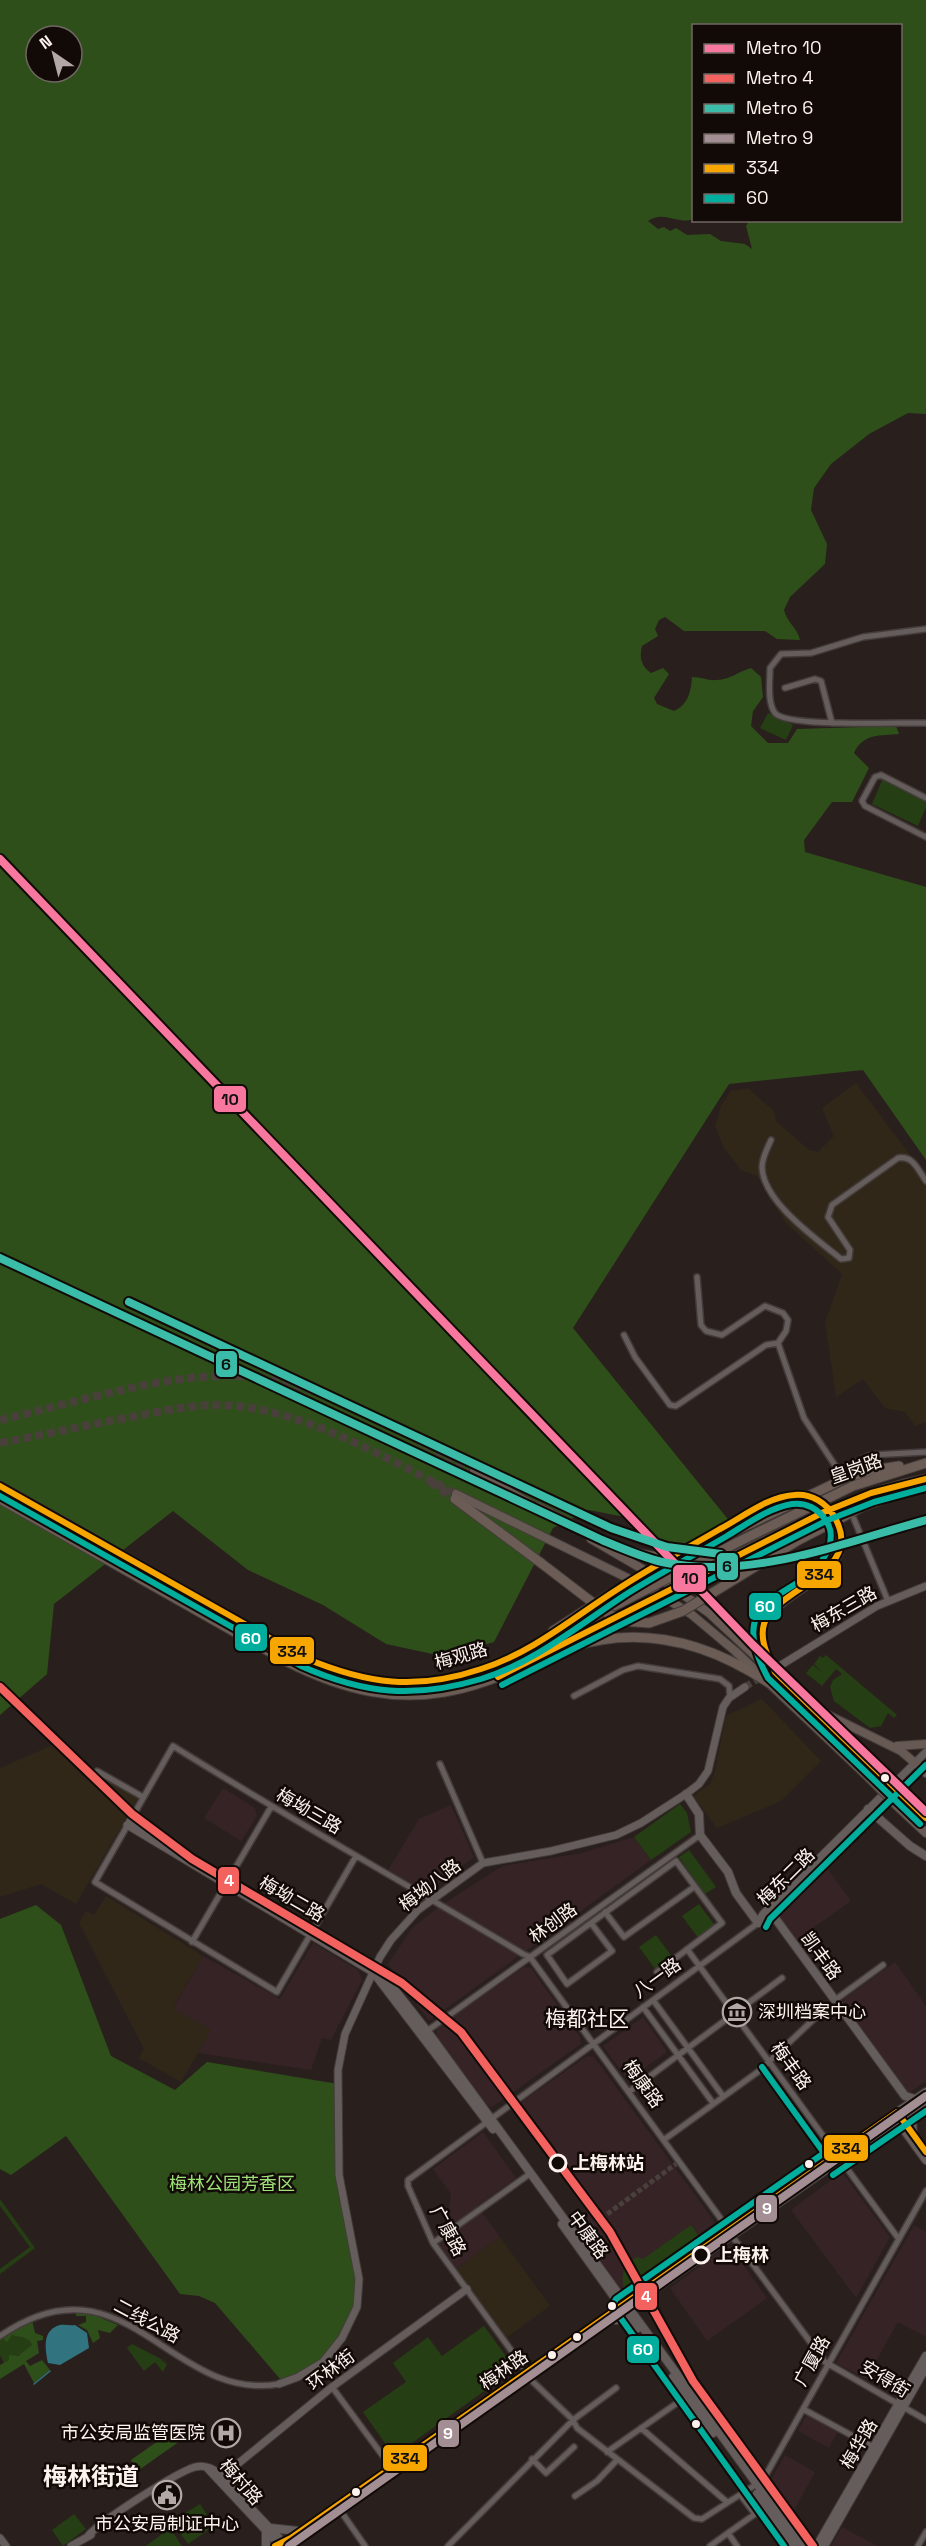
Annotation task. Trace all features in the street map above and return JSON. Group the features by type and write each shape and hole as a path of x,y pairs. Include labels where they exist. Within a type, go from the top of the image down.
{"highway":[{"path":"537,1507 600,1539 638,1553 663,1558 689,1553 842,1478 874,1470 924,1464"},
{"name":"皇岗路","path":"736,1543 854,1486 924,1464"},
{"path":"455,1496 605,1612 623,1621 649,1623 683,1611 797,1541 854,1511 926,1481"},
{"name":"皇岗路","path":"739,1554 850,1501 891,1487 926,1481"},
{"name":"梅观路","path":"0,1486 282,1646 348,1676 369,1682 408,1684 456,1677 510,1657 736,1543"},
{"path":"510,1657 609,1595 770,1503 790,1496 807,1496 816,1500 832,1514 840,1531 839,1551 830,1567 772,1608 763,1625 762,1640 778,1669"},
{"name":"梅观路","path":"0,1499 286,1661 346,1687 381,1694 430,1695 474,1687 538,1659 739,1554"},
{"path":"538,1659 595,1641 656,1637 683,1641 717,1653 769,1683"}],"main road":[{"path":"474,1471 668,1584 709,1613 778,1669 810,1706 926,1818"},
{"path":"455,1496 672,1602 721,1637 926,1835"},
{"path":"810,1706 904,1752 926,1773"},
{"path":"890,1746 926,1744"},
{"path":"686,1794 699,1815 700,1835 728,1872 736,1893 758,1923"},
{"path":"870,1810 909,1846 926,1856"},
{"name":"凯丰路","path":"774,1910 775,1918 905,2096 916,2102"},
{"name":"中康路","path":"375,1970 425,2032 687,2396 802,2546"},
{"name":"梅林路","path":"282,2545 340,2510 606,2319 897,2116 926,2092"},
{"name":"梅林路","path":"916,2102 926,2100"},
{"path":"910,2134 916,2102"},
{"path":"897,2116 926,2160"},
{"name":"梅林路","path":"838,2157 872,2139 897,2116"},
{"path":"872,2139 895,2128 910,2134 926,2152"},
{"path":"609,2285 625,2296 649,2290"},
{"path":"606,2319 614,2304 609,2285"},
{"path":"639,2327 638,2307 649,2290"},
{"path":"606,2319 625,2318 639,2327"},
{"name":"中康路","path":"639,2327 754,2484 795,2546"},
{"name":"梅华路","path":"903,2407 926,2356"},
{"name":"梅华路","path":"817,2546 926,2367"},
{"name":"梅林路","path":"304,2532 391,2467 528,2375"},
{"name":"梅华路","path":"824,2546 877,2449"},
{"path":"266,2546 268,2530 304,2532 300,2546"}],"street":[{"path":"926,629 863,637 828,650 781,654 770,668 771,702 777,716 785,719 832,723 926,723"},
{"path":"785,688 815,679 821,681 832,723"},
{"path":"926,798 881,775 875,777 862,801 865,806 926,837"},
{"path":"771,1140 763,1160 766,1182 795,1222 841,1258 849,1258 850,1250 828,1217 832,1205 898,1158 909,1159 926,1180"},
{"path":"624,1335 635,1357 670,1406 676,1406 766,1345 778,1343 786,1331 788,1320 783,1313 765,1306 722,1335 706,1331 701,1326 697,1277"},
{"path":"778,1343 804,1418 842,1478"},
{"path":"838,1470 871,1455 926,1452"},
{"path":"854,1519 888,1602"},
{"name":"梅东三路","path":"778,1669 888,1602 926,1586"},
{"path":"574,1696 627,1668 641,1666 720,1678 729,1686 729,1698"},
{"path":"729,1698 745,1687"},
{"name":"梅坳八路","path":"279,2384 312,2370 328,2357 342,2338 359,2301 359,2279 339,2175 338,2070 345,2034 375,1970 399,1929 431,1900 483,1863 574,1847 616,1835 641,1823 686,1794 699,1784 708,1771 721,1713 729,1698"},
{"name":"梅坳三路","path":"143,1797 173,1746 271,1807 530,1957"},
{"name":"梅东二路","path":"758,1923 926,1752"},
{"name":"梅东二路","path":"916,1764 926,1757"},
{"path":"440,1764 483,1863"},
{"path":"90,1774 97,1771 143,1797 95,1882 277,1992 356,1856"},
{"path":"192,1942 271,1807"},
{"name":"梅东二路","path":"758,1923 774,1910 870,1810"},
{"name":"梅坳二路","path":"129,1823 375,1970"},
{"name":"林创路","path":"425,2032 700,1835"},
{"path":"591,1923 612,1951 567,1984 547,1954 676,1861 722,1923 657,1972"},
{"path":"605,1912 624,1937 694,1887"},
{"name":"八一路","path":"489,2120 758,1923"},
{"name":"梅丰路","path":"687,1949 898,2238"},
{"name":"梅康路","path":"530,1957 732,2233"},
{"path":"835,2000 883,1965"},
{"path":"630,2091 782,1978"},
{"path":"653,2000 723,2096"},
{"path":"644,2007 713,2103"},
{"path":"665,2139 769,2062 815,2018"},
{"name":"广康路","path":"489,2120 408,2180 408,2186 433,2243 528,2375 573,2420 578,2428 697,2520"},
{"path":"433,2243 529,2174"},
{"name":"广厦路","path":"697,2520 766,2475 926,2191"},
{"name":"安得街","path":"732,2233 828,2362 926,2420"},
{"name":"环林街","path":"220,2479 332,2387 466,2289"},
{"name":"二线公路","path":"0,2336 33,2317 64,2309 84,2308 112,2318 230,2382 255,2387 279,2384"},
{"path":"332,2387 391,2467"},
{"path":"448,2546 573,2420 616,2388"},
{"path":"607,2452 687,2396"},
{"path":"803,2409 877,2449"},
{"path":"641,2428 727,2502"},
{"path":"532,2459 546,2473 574,2447"},
{"path":"575,2496 597,2481 617,2460"},
{"name":"梅村路","path":"86,2537 171,2478 193,2468 205,2466 282,2545"},
{"path":"710,2546 755,2514 742,2497"},
{"path":"340,2510 365,2546"},
{"path":"918,2546 926,2532"},
{"path":"728,2533 737,2546"},
{"path":"71,2546 86,2537"},
{"path":"76,2546 86,2537"}],"shaded area":[{"path":"856,1083 926,1176 926,1422 915,1426 905,1412 885,1408 863,1379 836,1397 825,1322 842,1274 786,1223 757,1176 741,1170 724,1148 715,1126 721,1106 731,1091 748,1088 774,1111 776,1121 809,1150 818,1152 834,1136 822,1108"},
{"path":"762,1699 821,1761 781,1801 717,1828 693,1796 710,1784 715,1771 726,1716"},
{"path":"62,1741 76,1762 138,1798 76,1904 41,1884 0,1897 0,1768"},
{"path":"223,1788 255,1808 257,1816 241,1841 204,1818"},
{"path":"451,1805 474,1857 427,1892 388,1870 419,1819"},
{"path":"634,1837 651,1860 429,2021 388,1964 412,1928 440,1906 502,1866 582,1853"},
{"path":"825,1865 851,1901 796,1940 779,1917 781,1910"},
{"path":"106,1896 203,1956 173,2008 211,2030 181,2082 139,2058 144,2049 79,1923 86,1911 94,1915"},
{"path":"313,1943 358,1970 362,1980 331,2040 322,2038 311,2070 198,2053 210,2030 173,2009 203,1956 280,1999"},
{"path":"895,1962 926,2006 926,2081 908,2094 842,2005 844,1999"},
{"path":"524,1967 531,1968 580,2037 581,2044 492,2107 484,2104 436,2038 437,2028"},
{"path":"643,2017 667,2052 628,2080 603,2046"},
{"path":"587,2056 594,2057 714,2221 711,2233 627,2289 616,2286 571,2226 593,2210 516,2106"},
{"path":"483,2132 516,2178 477,2206 500,2237 456,2269 433,2238 447,2228 451,2194 433,2169"},
{"path":"842,2172 890,2237 856,2298 791,2210"},
{"path":"914,2225 926,2232 926,2337 898,2322 866,2379 836,2363"},
{"path":"500,2237 550,2306 506,2338 456,2269"},
{"path":"729,2245 767,2298 707,2341 670,2288"},
{"path":"807,2414 838,2431 829,2448 798,2431"},
{"path":"785,2455 815,2472 791,2516 768,2485"},
{"path":"842,2527 877,2546 831,2546"}],"green space":[{"path":"0,0 926,0 926,414 908,413 869,434 831,464 814,488 811,510 827,544 825,564 790,597 784,610 800,640 777,639 765,631 684,631 665,617 659,620 655,629 658,636 642,646 641,650 642,661 651,673 663,668 669,674 654,698 657,704 674,711 683,705 688,697 692,677 722,680 751,668 761,677 763,697 753,711 751,726 768,743 788,743 797,729 896,726 899,734 873,737 862,742 858,747 854,753 869,768 852,802 832,802 804,840 805,852 926,887 926,1160 863,1070 729,1084 573,1328 731,1523 669,1556 630,1518 589,1510 553,1528 494,1642 442,1656 386,1644 323,1605 248,1570 173,1511 54,1604 47,1674 0,1715"},
{"path":"768,713 793,725 786,740 760,728"},
{"path":"883,778 926,798 926,807 918,826 872,804"},
{"path":"826,1655 897,1715 894,1718 888,1713 881,1726 870,1728 834,1701 830,1687 833,1680 842,1674 836,1669 822,1686 806,1673 813,1665 824,1674 814,1664 820,1656 823,1658"},
{"path":"680,1804 687,1813 691,1832 651,1860 634,1837"},
{"path":"689,1850 716,1887 705,1894 679,1857"},
{"path":"699,1904 716,1927 699,1939 682,1916"},
{"name":"梅林公园芳香区","path":"36,1905 61,1925 111,2056 175,2090 207,2062 338,2084 338,2168 355,2261 359,2301 342,2338 318,2366 281,2380 215,2303 199,2296 180,2294 66,2136 11,2175 0,2169 0,1919"},
{"path":"656,1935 673,1958 656,1970 639,1947"},
{"path":"0,2199 35,2248 0,2274 0,2269 30,2247 0,2206"},
{"path":"691,2225 698,2235 708,2229 711,2233 624,2289 623,2275 629,2263 637,2257 643,2259"},
{"path":"76,2313 89,2313 118,2325 110,2333 98,2330 100,2338 93,2343 87,2330 78,2325 86,2322 86,2316 76,2316"},
{"path":"32,2320 35,2333 43,2336 43,2340 37,2341 39,2353 26,2361 30,2366 42,2360 50,2370 34,2383 24,2364 0,2379 0,2365 9,2360 9,2355 18,2356 32,2345 24,2338 12,2335 7,2342 2,2337"},
{"path":"484,2326 515,2369 394,2456 363,2412 406,2382 393,2363 428,2337 442,2356"},
{"path":"13,2335 28,2339 32,2345 28,2350 4,2363 0,2355 0,2339"},
{"path":"132,2344 169,2363 159,2359 167,2364 163,2372 155,2362 144,2371 127,2348"},
{"path":"179,2422 195,2435 180,2441 139,2470 134,2469 131,2460 158,2441 156,2437"},
{"path":"200,2504 214,2526 188,2544 174,2525 174,2520"},
{"path":"74,2514 86,2529 63,2546 52,2530"},
{"path":"164,2525 170,2528 182,2546 146,2546 162,2534 158,2527"}],"water":[{"path":"60,2325 75,2325 87,2333 89,2348 60,2365 48,2363 46,2340 50,2331"}],"waterway":[{"path":"34,2384 50,2371"}],"tunnel":[{"path":"0,1420 159,1383 191,1378 252,1377 281,1382 339,1401 474,1471"},
{"path":"0,1443 178,1408 208,1405 237,1406 264,1410 321,1428 350,1440 456,1494"},
{"path":"430,1481 455,1499"},
{"path":"745,1687 763,1676"},
{"path":"577,2236 680,2161"}],"metro line":[{"name":"10","path":"0,859 753,1645 926,1812"},
{"name":"6","path":"0,1258 602,1540 654,1560 695,1567 729,1567 762,1563 795,1557 926,1520"},
{"name":"6","path":"129,1302 611,1528 667,1547 721,1554"},
{"name":"4","path":"0,1687 132,1814 192,1859 402,1983 461,2032 610,2232 693,2381 813,2546"},
{"name":"9","path":"289,2546 926,2096"}],"transit line":[{"name":"334","path":"498,1677 824,1512 871,1493 926,1479"},
{"name":"334","path":"0,1486 305,1658 350,1674 392,1682 435,1680 457,1676 500,1662 552,1634 630,1581 756,1508 774,1499 794,1495 812,1497 823,1504 835,1518 841,1537 839,1553 815,1578 771,1611 763,1630 765,1649 775,1672 926,1818"},
{"name":"60","path":"502,1685 828,1520 874,1502 926,1488"},
{"name":"60","path":"0,1496 301,1666 346,1683 368,1688 411,1691 457,1685 501,1672 538,1653 637,1587 758,1517 783,1506 807,1505 820,1513 828,1524 831,1533 829,1547 819,1565 772,1599 760,1611 754,1627 755,1648 768,1678 920,1824"},
{"name":"60","path":"766,1927 770,1919 926,1765"},
{"name":"60","path":"762,2067 824,2153 616,2299 612,2306 784,2546"},
{"name":"60","path":"833,2175 926,2111"},
{"name":"334","path":"275,2546 291,2538 897,2112 926,2152"}],"place":[{"name":"深圳档案中心","path":"737,2012"},
{"name":"上梅林站","path":"558,2163"},
{"name":"上梅林","path":"701,2255"},
{"name":"市公安局监管医院","path":"226,2433"},
{"name":"市公安局制证中心","path":"167,2495"}],"district":[{"name":"梅都社区","path":"587,2019"},
{"name":"梅林街道","path":"91,2477"}]}
